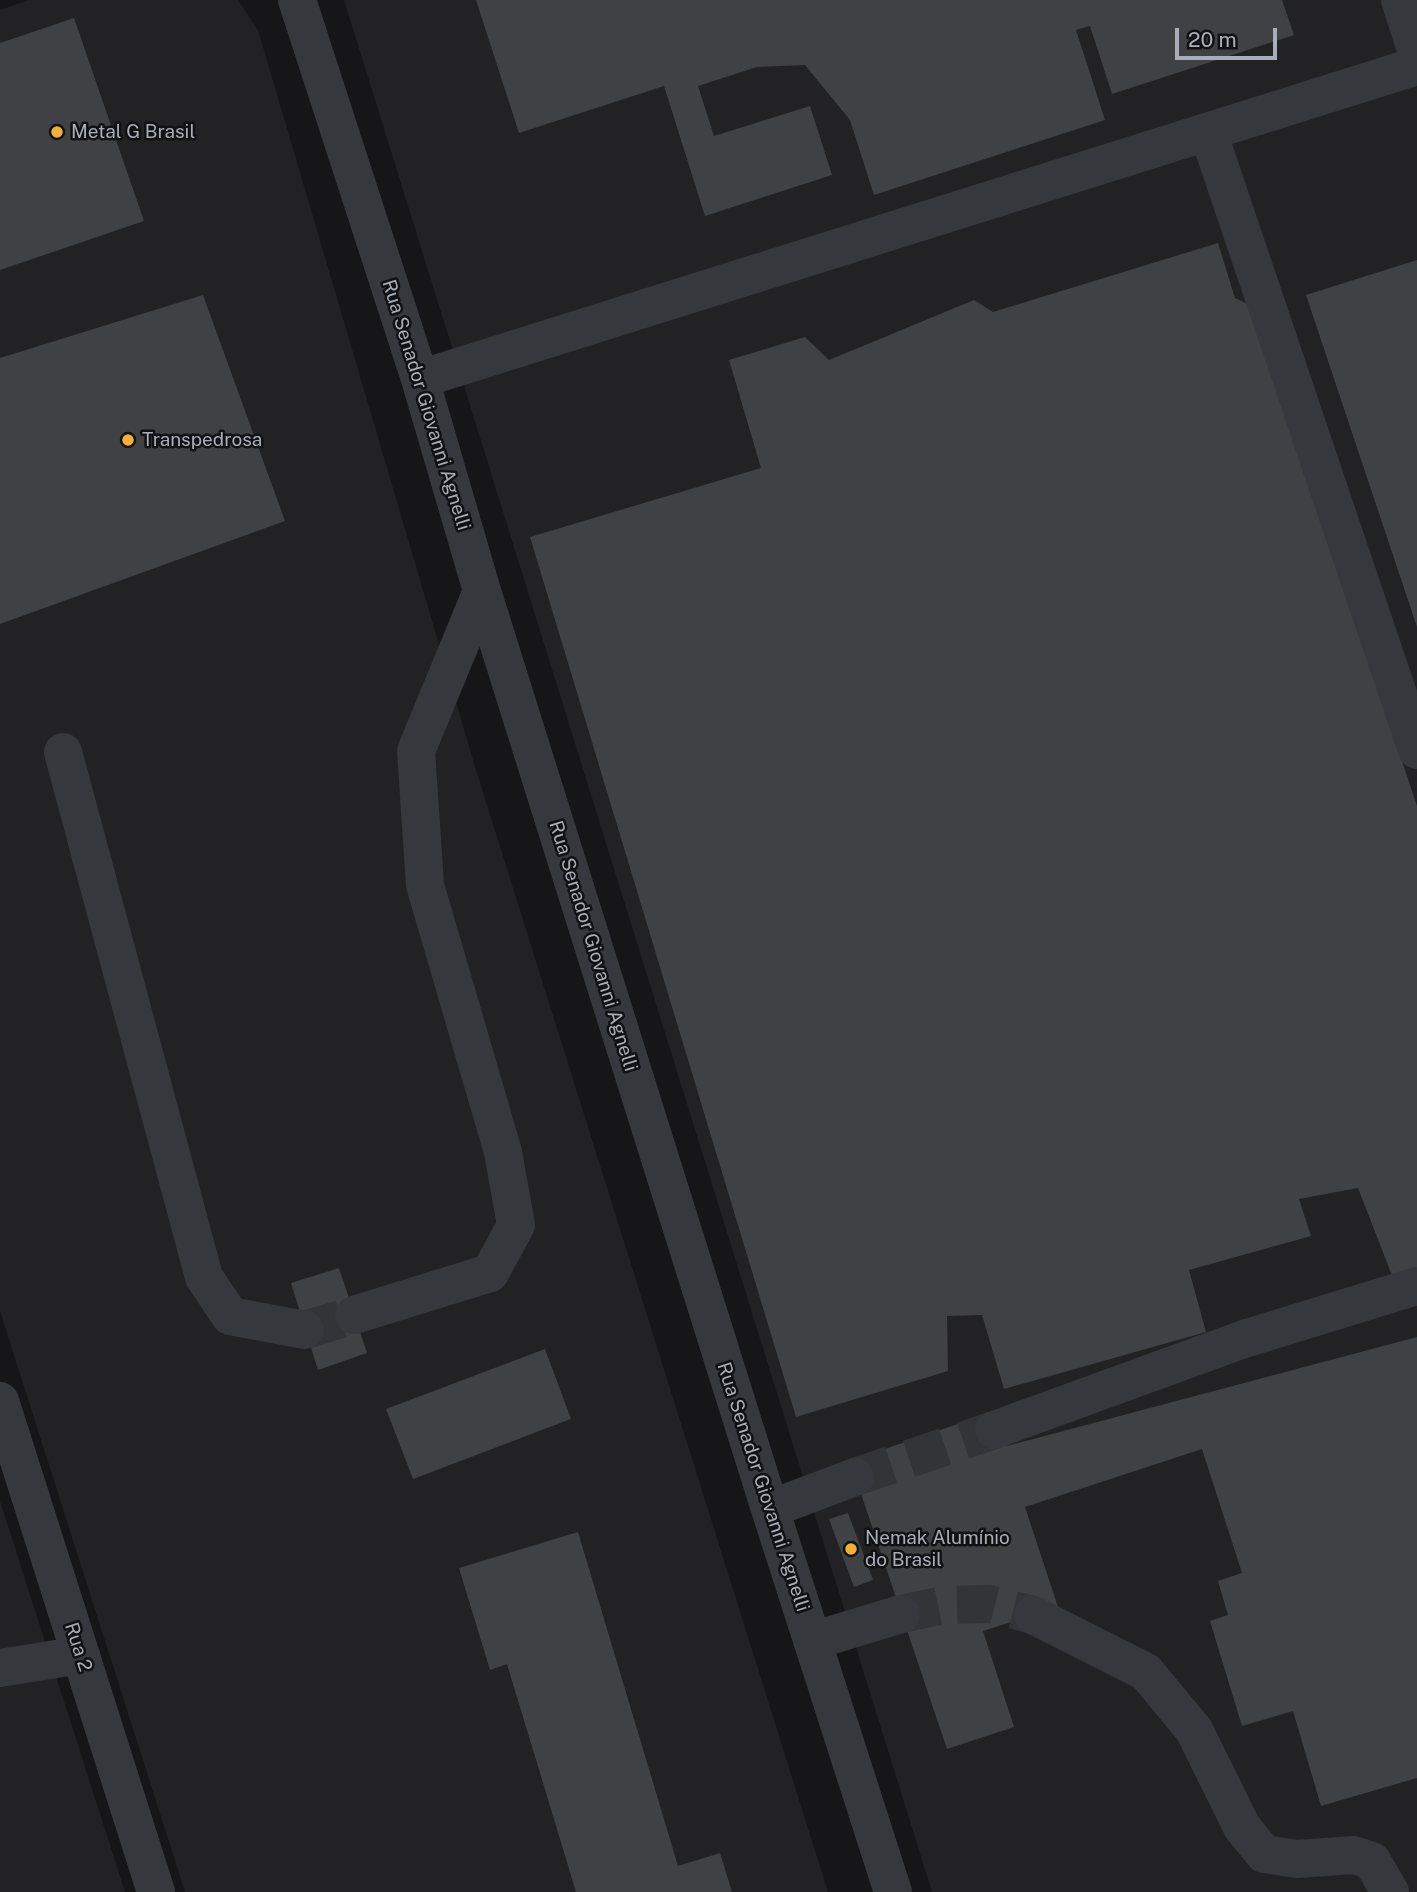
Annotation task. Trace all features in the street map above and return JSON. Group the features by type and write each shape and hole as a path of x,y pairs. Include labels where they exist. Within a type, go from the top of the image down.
{"street":[{"name":"Rua Senador Giovanni Agnelli","path":"297,0 420,379 482,592 892,1892"},
{"path":"1399,0 1417,53"},
{"path":"420,379 1417,66"},
{"path":"1208,132 1417,750"},
{"path":"354,1315 490,1273 516,1225 503,1152 425,884 416,751 482,592"},
{"path":"63,752 204,1277 230,1316 304,1330"},
{"path":"994,1430 1244,1339 1417,1286"},
{"name":"Rua 2","path":"0,1401 156,1892"},
{"path":"770,1509 855,1477"},
{"path":"812,1641 901,1614"},
{"path":"1033,1615 1146,1672 1194,1730 1242,1827 1264,1854 1297,1859 1354,1855 1372,1861 1390,1892"},
{"path":"0,1668 81,1655"}],"shaded area":[{"path":"29,0 238,0 258,30 476,770 828,1892 185,1892 0,1311 0,10"},
{"path":"344,0 1417,0 1417,1892 932,1892"},
{"path":"0,1501 125,1892 0,1892"}],"building":[{"path":"476,0 1282,0 1294,35 1112,94 1090,26 1076,30 1105,120 874,195 850,120 805,65 757,67 698,86 714,136 810,106 832,175 705,216 664,86 519,133"},
{"name":"Metal G Brasil","path":"74,18 144,221 0,270 0,43"},
{"path":"1218,243 1235,298 1250,305 1417,806 1417,1270 1393,1278 1358,1188 1299,1199 1311,1236 1189,1270 1206,1332 1004,1389 982,1315 947,1316 948,1371 796,1417 530,537 761,468 729,360 805,337 829,360 974,300 993,312"},
{"path":"1417,260 1417,627 1306,295"},
{"name":"Transpedrosa","path":"203,295 285,521 0,624 0,358"},
{"path":"339,1268 367,1353 318,1370 291,1283"},
{"path":"1417,1337 1417,1778 1321,1806 1293,1711 1242,1726 1210,1621 1228,1615 1218,1581 1242,1573 1202,1449 1025,1507 1058,1607 983,1631 1014,1727 947,1749 850,1461 981,1416 1007,1446"},
{"path":"545,1349 571,1419 413,1479 386,1409"},
{"name":"Nemak Alumínio do Brasil","path":"848,1513 873,1580 854,1587 829,1519"},
{"path":"578,1532 678,1866 720,1853 732,1892 576,1892 507,1664 490,1670 459,1568"}],"tunnel":[{"path":"305,1330 354,1315"},
{"path":"855,1477 994,1430"},
{"path":"901,1614 944,1605 990,1604 1033,1615"}],"place":[{"name":"Metal G Brasil","path":"57,132"},
{"name":"Transpedrosa","path":"128,440"},
{"name":"Nemak Alumínio do Brasil","path":"851,1549"}]}
